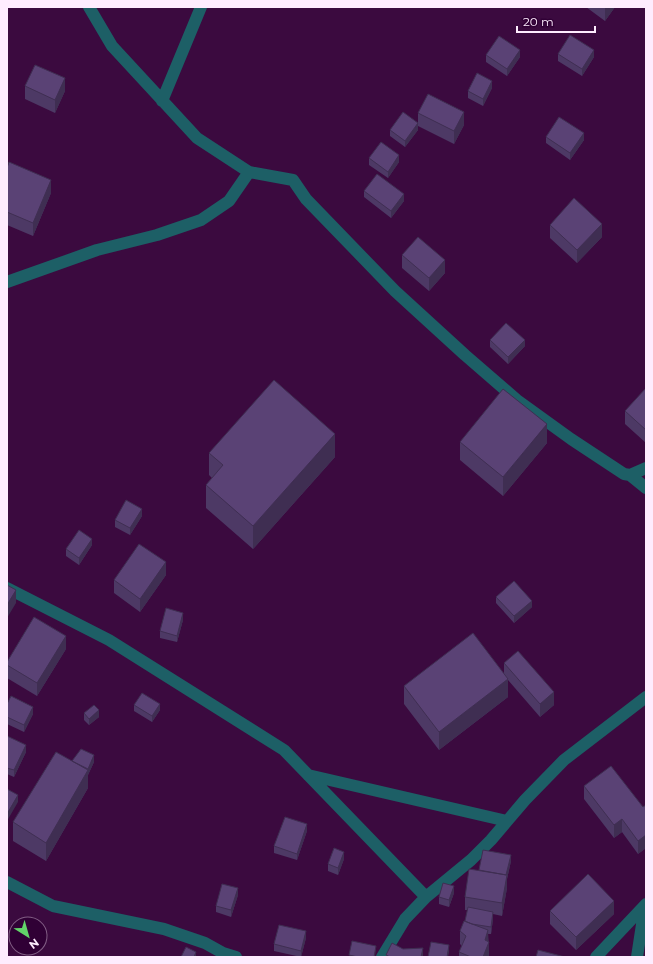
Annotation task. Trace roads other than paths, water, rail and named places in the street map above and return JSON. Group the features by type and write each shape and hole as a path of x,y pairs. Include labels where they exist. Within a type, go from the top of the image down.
{"street":[{"path":"89,7 112,46 197,138 249,172 293,180 306,199 389,286 465,355 517,400 571,439 624,474 630,475 646,488"},
{"path":"162,100 201,7"},
{"path":"7,282 97,250 157,235 201,220 229,201 249,172"},
{"path":"630,475 646,468"},
{"path":"7,588 109,640 284,750 426,897"},
{"path":"382,957 405,919 426,897 471,860 564,760 646,697"},
{"path":"308,775 507,821"},
{"path":"7,882 53,906 164,929 205,943 224,953 236,957"},
{"path":"596,957 645,905"},
{"path":"637,957 645,905"}]}
